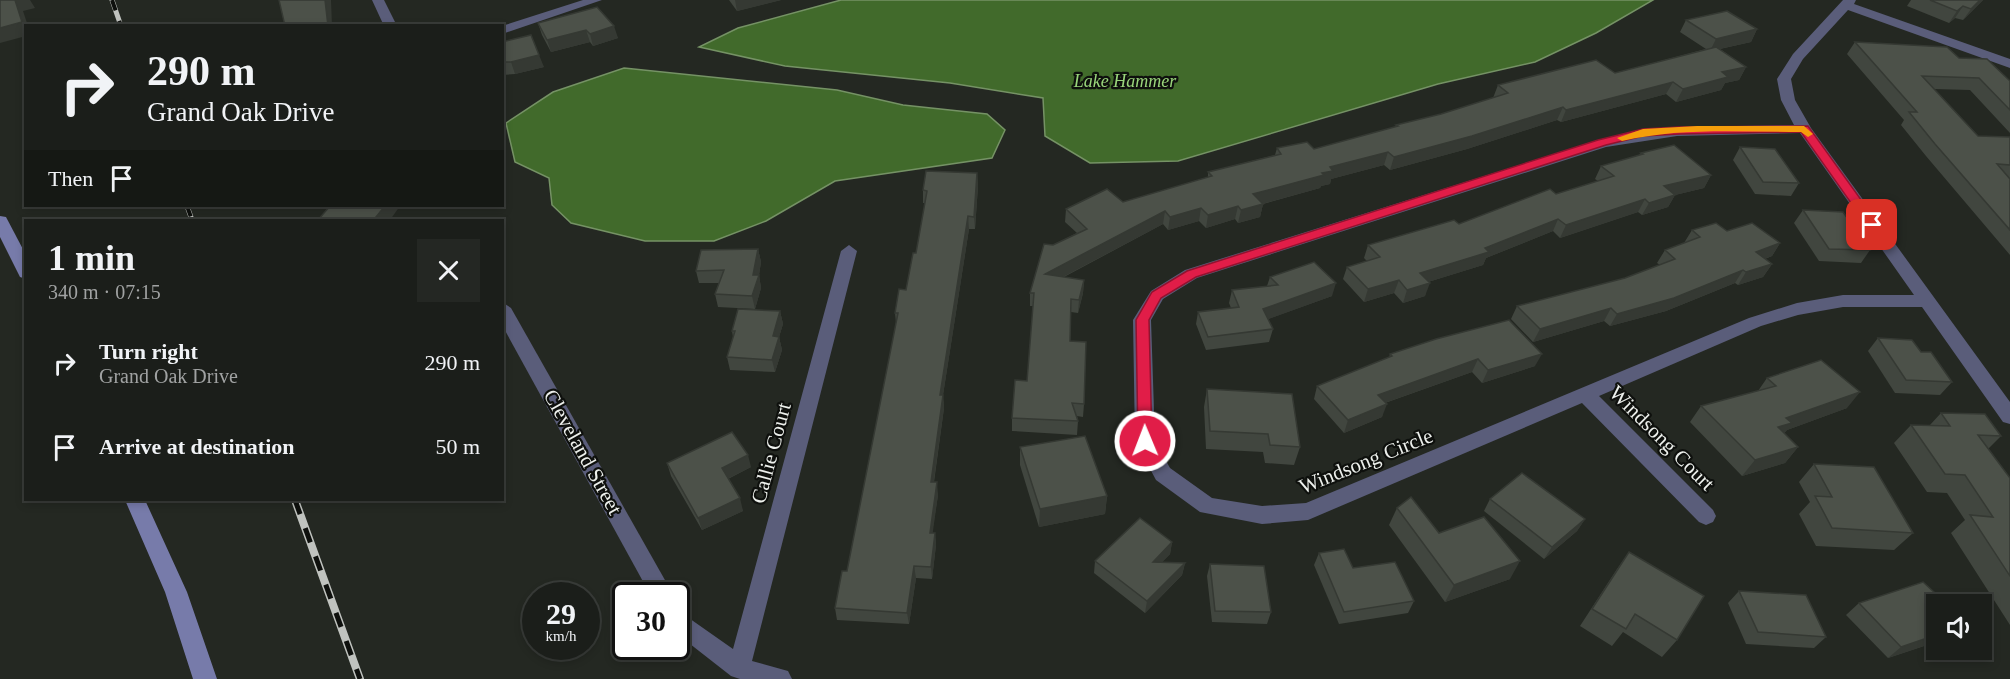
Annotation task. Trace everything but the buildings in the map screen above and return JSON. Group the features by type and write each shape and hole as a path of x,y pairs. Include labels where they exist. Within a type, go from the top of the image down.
{"street":[{"path":"378,0 390,24"},
{"path":"504,29 596,0"},
{"path":"2010,64 1847,3 1798,57 1784,79 1788,100 1804,129 2010,417"},
{"name":"Windsong Circle","path":"1804,129 1697,129 1643,133 1602,143 1191,274 1157,295 1142,320 1145,441 1163,474 1208,506 1262,514 1308,511 1755,322 1797,309 1843,301 1927,301"},
{"path":"0,221 24,269"},
{"name":"Callie Court","path":"739,668 849,250"},
{"name":"Cleveland Street","path":"504,312 655,582"},
{"name":"Windsong Court","path":"1585,394 1706,516"},
{"path":"135,501 176,592 205,679"},
{"path":"690,630 739,668 780,679"}],"water":[{"name":"Lake Hammer","path":"841,0 1653,0 1596,33 1535,62 1438,84 1178,161 1090,163 1045,136 1043,98 950,83 785,66 699,47 738,28"},
{"path":"624,68 837,90 903,105 987,114 1005,130 992,158 835,181 766,221 714,241 645,241 571,223 552,205 549,178 515,162 506,123 553,92"}],"railway":[{"path":"112,0 120,24"},
{"path":"187,207 192,219"},
{"path":"295,501 360,679"}],"slow traffic":[{"path":"1622,138 1643,133 1697,129 1804,129 1808,134"}],"route":[{"path":"1145,441 1142,320 1157,295 1191,274 1602,143 1643,133 1679,130 1804,129 1872,225"}]}
